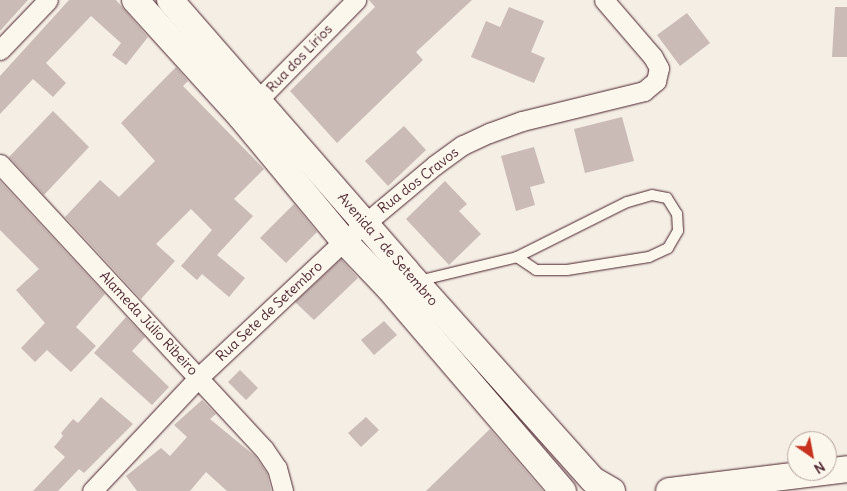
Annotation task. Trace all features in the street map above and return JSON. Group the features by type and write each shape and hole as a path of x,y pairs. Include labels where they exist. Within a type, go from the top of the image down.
{"street":[{"path":"0,50 48,0"},
{"path":"135,0 250,108 344,241 403,280 563,491"},
{"name":"Avenida 7 de Setembro","path":"170,0 250,108 364,222 403,280 593,480 612,491"},
{"name":"Rua dos Lírios","path":"250,108 356,0"},
{"name":"Rua dos Cravos","path":"344,241 364,222 463,145 522,122 644,91 656,81 659,68 654,57 604,0"},
{"name":"Alameda Júlio Ribeiro","path":"0,164 200,376 272,459 282,479 283,491"},
{"name":"Rua Sete de Setembro","path":"103,487 200,376 344,241"},
{"path":"669,491 847,468"},
{"path":"815,491 847,477"}],"lane":[{"path":"403,280 517,257 627,202 652,195 667,198 677,214 678,231 668,248 649,257 567,270 536,270 517,257"}],"building":[{"path":"0,0 28,0 0,31"},
{"path":"69,0 116,0 148,37 126,65 112,55 121,43 91,16 46,63 66,83 53,97 33,79 0,114 0,76"},
{"path":"369,0 472,0 416,52 423,60 337,143 290,91 375,7"},
{"path":"509,7 544,21 531,52 545,58 534,83 471,57 486,21 500,27"},
{"path":"835,7 847,7 847,57 832,57"},
{"path":"687,13 710,43 680,66 657,35"},
{"path":"176,67 188,81 183,86 264,169 234,199 253,216 217,255 245,278 229,297 202,274 197,280 181,266 212,230 191,209 156,244 175,261 141,299 65,217 100,180 119,197 155,161 121,123"},
{"path":"53,111 89,147 44,195 9,157"},
{"path":"622,117 634,161 585,173 574,129"},
{"path":"404,126 426,150 388,186 365,161"},
{"path":"534,147 545,183 530,187 535,205 516,211 501,156"},
{"path":"0,181 105,294 76,327 96,346 71,372 47,350 35,362 21,348 45,323 16,290 39,269 0,230"},
{"path":"445,181 467,204 459,211 481,234 449,265 406,219"},
{"path":"294,204 317,232 286,263 260,238"},
{"path":"341,259 358,278 314,320 295,302"},
{"path":"126,317 145,337 132,351 169,387 152,405 94,353"},
{"path":"384,321 397,335 374,355 361,340"},
{"path":"240,370 258,388 246,400 228,382"},
{"path":"101,397 133,424 84,473 79,469 58,491 33,491 65,457 54,447 63,436 61,433 73,419 78,423"},
{"path":"202,400 216,414 210,419 255,456 267,473 271,491 227,491 206,472 190,491 137,491 126,476 161,448 170,456 187,437 174,425"},
{"path":"366,417 379,430 361,447 348,433"},
{"path":"490,429 543,491 426,491"}]}
